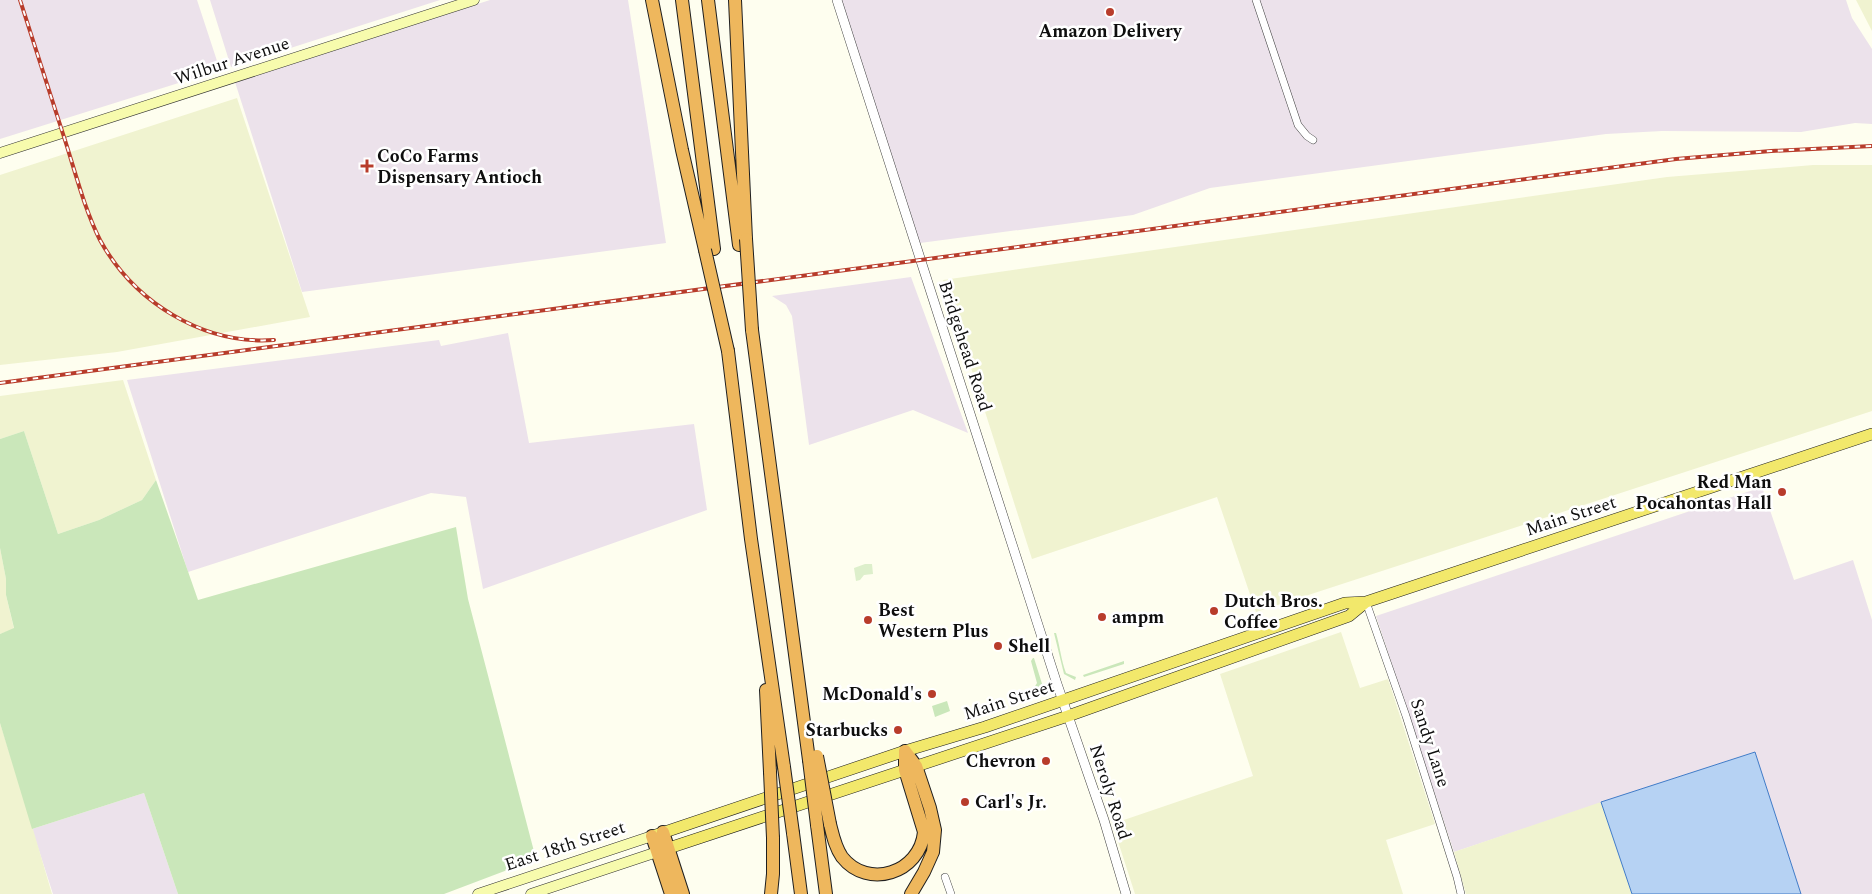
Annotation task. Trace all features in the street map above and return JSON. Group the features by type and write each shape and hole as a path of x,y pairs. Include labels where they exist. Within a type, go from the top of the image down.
{"highway":[{"path":"652,0 678,133 710,249"},
{"path":"682,0 710,249 728,351 751,539 784,767 800,894"},
{"path":"708,0 743,242 752,330 784,578 824,825 826,894"},
{"path":"735,0 743,242"},
{"path":"751,539 749,559 764,671 770,772 773,838 771,894"},
{"path":"904,750 934,820 936,841 930,862 911,894"},
{"path":"824,825 842,857 856,869 880,874 895,872 904,867 918,852 923,842 924,832 911,768"},
{"path":"657,834 684,894"},
{"path":"663,850 671,894"}],"main road":[{"name":"Wilbur Avenue","path":"0,153 474,0"},
{"name":"Main Street","path":"657,834 904,750 985,727 1063,701 1344,603 1366,602 1872,434"},
{"name":"Main Street","path":"663,850 1068,716 1349,616 1366,602"},
{"name":"East 18th Street","path":"478,894 657,834"},
{"name":"East 18th Street","path":"531,894 557,890 663,850"}],"street":[{"name":"Bridgehead Road","path":"837,0 1063,701"},
{"path":"1256,0 1298,125 1313,140"},
{"name":"Sandy Lane","path":"1366,602 1411,733 1461,894"},
{"name":"Neroly Road","path":"1063,701 1104,820 1126,894"},
{"path":"945,877 951,894"}],"shaded area":[{"path":"0,0 197,0 220,70 0,139"},
{"path":"210,0 440,0 231,67"},
{"path":"490,0 628,0 666,243 302,292 235,82"},
{"path":"841,0 1846,0 1852,18 1872,49 1872,124 1855,123 1801,132 1662,131 1606,134 1210,188 1133,215 920,243"},
{"path":"911,277 968,433 913,410 809,445 792,316 786,305 772,296"},
{"path":"508,333 529,443 694,424 707,510 483,589 466,497 431,493 188,572 127,380 439,340 441,346"},
{"path":"1762,487 1794,580 1853,560 1872,620 1872,894 1801,894 1754,752 1454,852 1376,616"},
{"path":"144,793 178,894 53,894 32,829"}],"green space":[{"path":"1856,0 1872,0 1872,31"},
{"path":"237,98 310,317 117,352 0,365 0,175"},
{"path":"1813,165 1872,165 1872,411 1256,612 1217,497 1032,559 943,280 1667,177"},
{"path":"123,380 156,480 142,500 99,520 58,534 24,431 0,439 0,396"},
{"path":"24,431 58,534 99,520 142,500 156,480 198,600 456,527 468,599 536,859 444,894 178,894 144,793 32,829 0,723 0,634 14,628 6,595 6,579 0,548 0,439"},
{"path":"0,548 6,579 6,595 14,629 0,634"},
{"path":"865,564 872,564 873,574 864,575 860,580 856,581 854,568"},
{"path":"1341,632 1360,688 1388,679 1435,824 1386,840 1403,894 1135,894 1115,832 1115,823 1253,776 1220,674"},
{"path":"1054,633 1056,633 1066,673 1076,677 1075,680 1064,674"},
{"path":"1033,658 1043,687 1039,696 1029,699 1037,683 1031,661"},
{"path":"1124,661 1124,664 1084,677 1083,675"},
{"path":"947,701 950,711 935,717 932,706"},
{"path":"0,723 25,802 52,894 0,894"},
{"path":"1601,802 1632,894 1466,894 1454,852"}],"water":[{"path":"1755,752 1801,894 1632,894 1601,802"}],"railway":[{"path":"20,0 84,202 94,228 114,262 151,300 173,315 197,327 222,335 248,340 274,340"},
{"path":"0,383 1676,159 1771,151 1872,146"}],"place":[{"name":"Amazon Delivery","path":"1110,12"},
{"name":"CoCo Farms Dispensary Antioch","path":"367,166"},
{"name":"Red Man Pocahontas Hall","path":"1782,492"},
{"name":"Dutch Bros. Coffee","path":"1214,611"},
{"name":"ampm","path":"1102,617"},
{"name":"Best Western Plus","path":"868,620"},
{"name":"Shell","path":"998,646"},
{"name":"McDonald's","path":"932,694"},
{"name":"Starbucks","path":"898,730"},
{"name":"Chevron","path":"1046,761"},
{"name":"Carl's Jr.","path":"965,802"}]}
